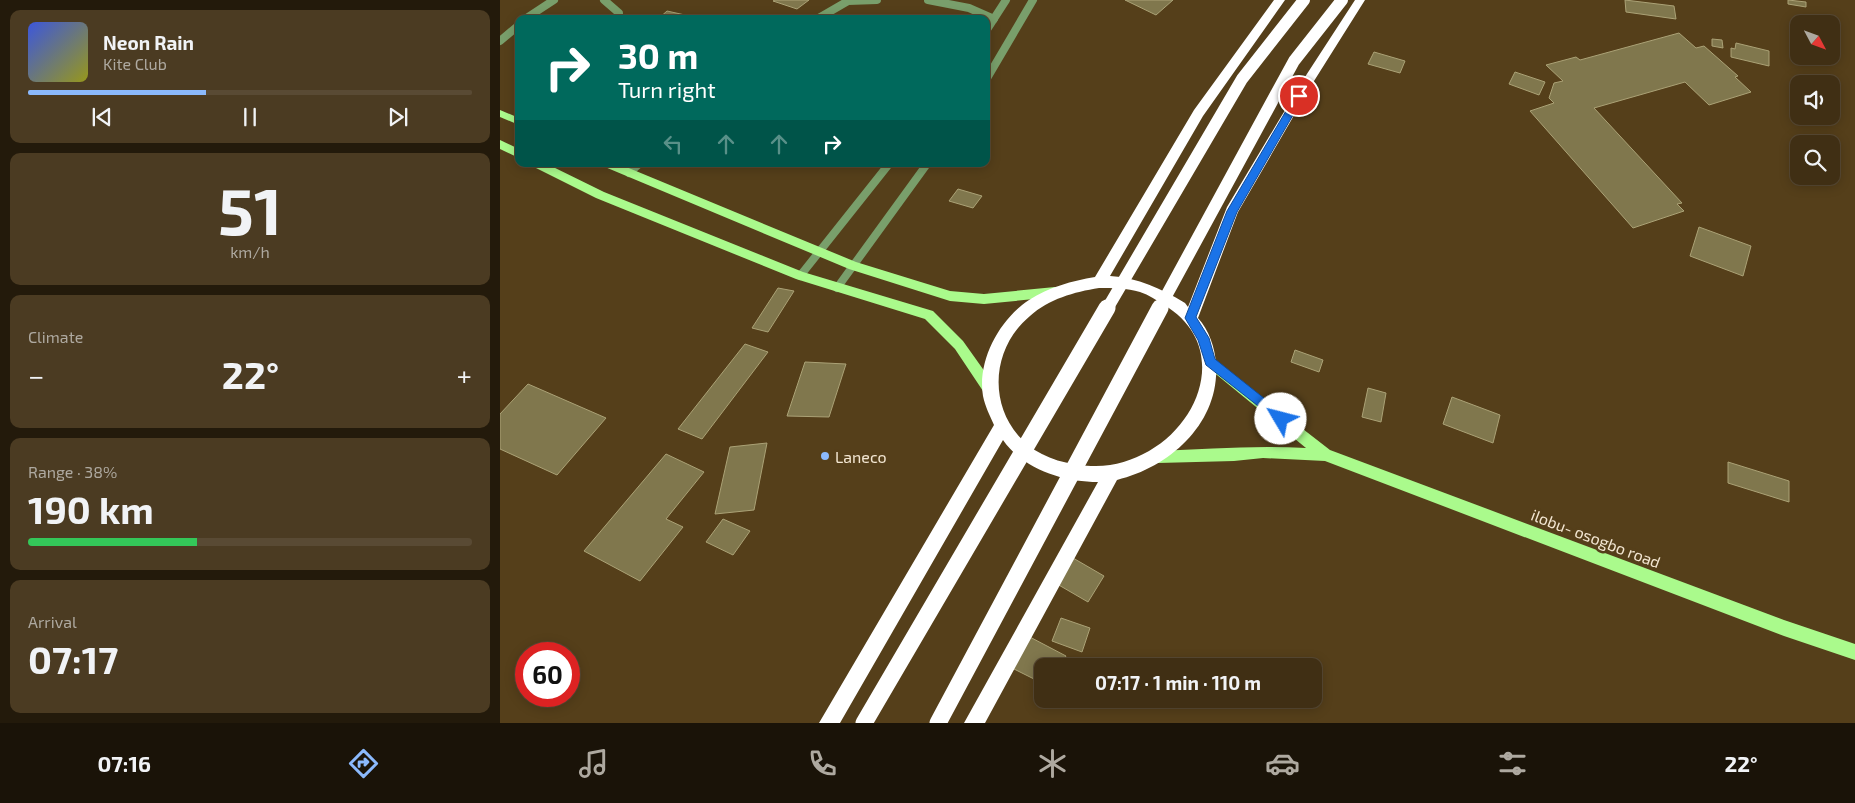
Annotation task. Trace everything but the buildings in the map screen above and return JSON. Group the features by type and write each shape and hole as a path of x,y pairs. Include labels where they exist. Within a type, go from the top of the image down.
{"highway":[{"path":"1099,282 1198,113 1280,0"},
{"path":"864,723 1242,80 1304,0"},
{"path":"938,723 1294,60 1342,0"},
{"path":"1191,318 1232,211 1309,80 1360,0"},
{"path":"1099,282 1126,282 1150,289 1172,301 1191,318 1204,338 1210,362 1209,388 1200,414 1182,438 1158,457 1129,470 1091,474 1054,468 1023,451 1002,426 990,390 993,360 1006,332 1028,309 1055,292 1076,285 1099,282"},
{"path":"829,723 1002,426"},
{"path":"974,723 1112,472"}],"main road":[{"path":"500,113 515,120"},
{"path":"500,144 515,152"},
{"path":"544,167 600,195 800,276 929,316 959,344 990,390"},
{"path":"616,167 853,266 950,296 984,299 1055,292"},
{"path":"1210,362 1325,455"},
{"path":"1158,457 1234,455 1262,452 1325,455"},
{"name":"ilobu- osogbo road","path":"1325,455 1784,628 1855,652"}],"street":[{"path":"531,15 554,0"},
{"path":"604,0 619,13 619,15"},
{"path":"824,15 848,1 877,0"},
{"path":"928,0 969,8 985,15"},
{"path":"990,25 1006,0"},
{"path":"990,73 1033,0"},
{"path":"990,17 994,19"},
{"path":"500,41 515,28"},
{"path":"629,173 636,167"},
{"path":"800,276 887,167"},
{"path":"837,288 925,167"}],"place":[{"name":"Laneco","path":"825,456"}],"route":[{"path":"1281,419 1210,362 1204,338 1191,318 1232,211 1299,96"}]}
